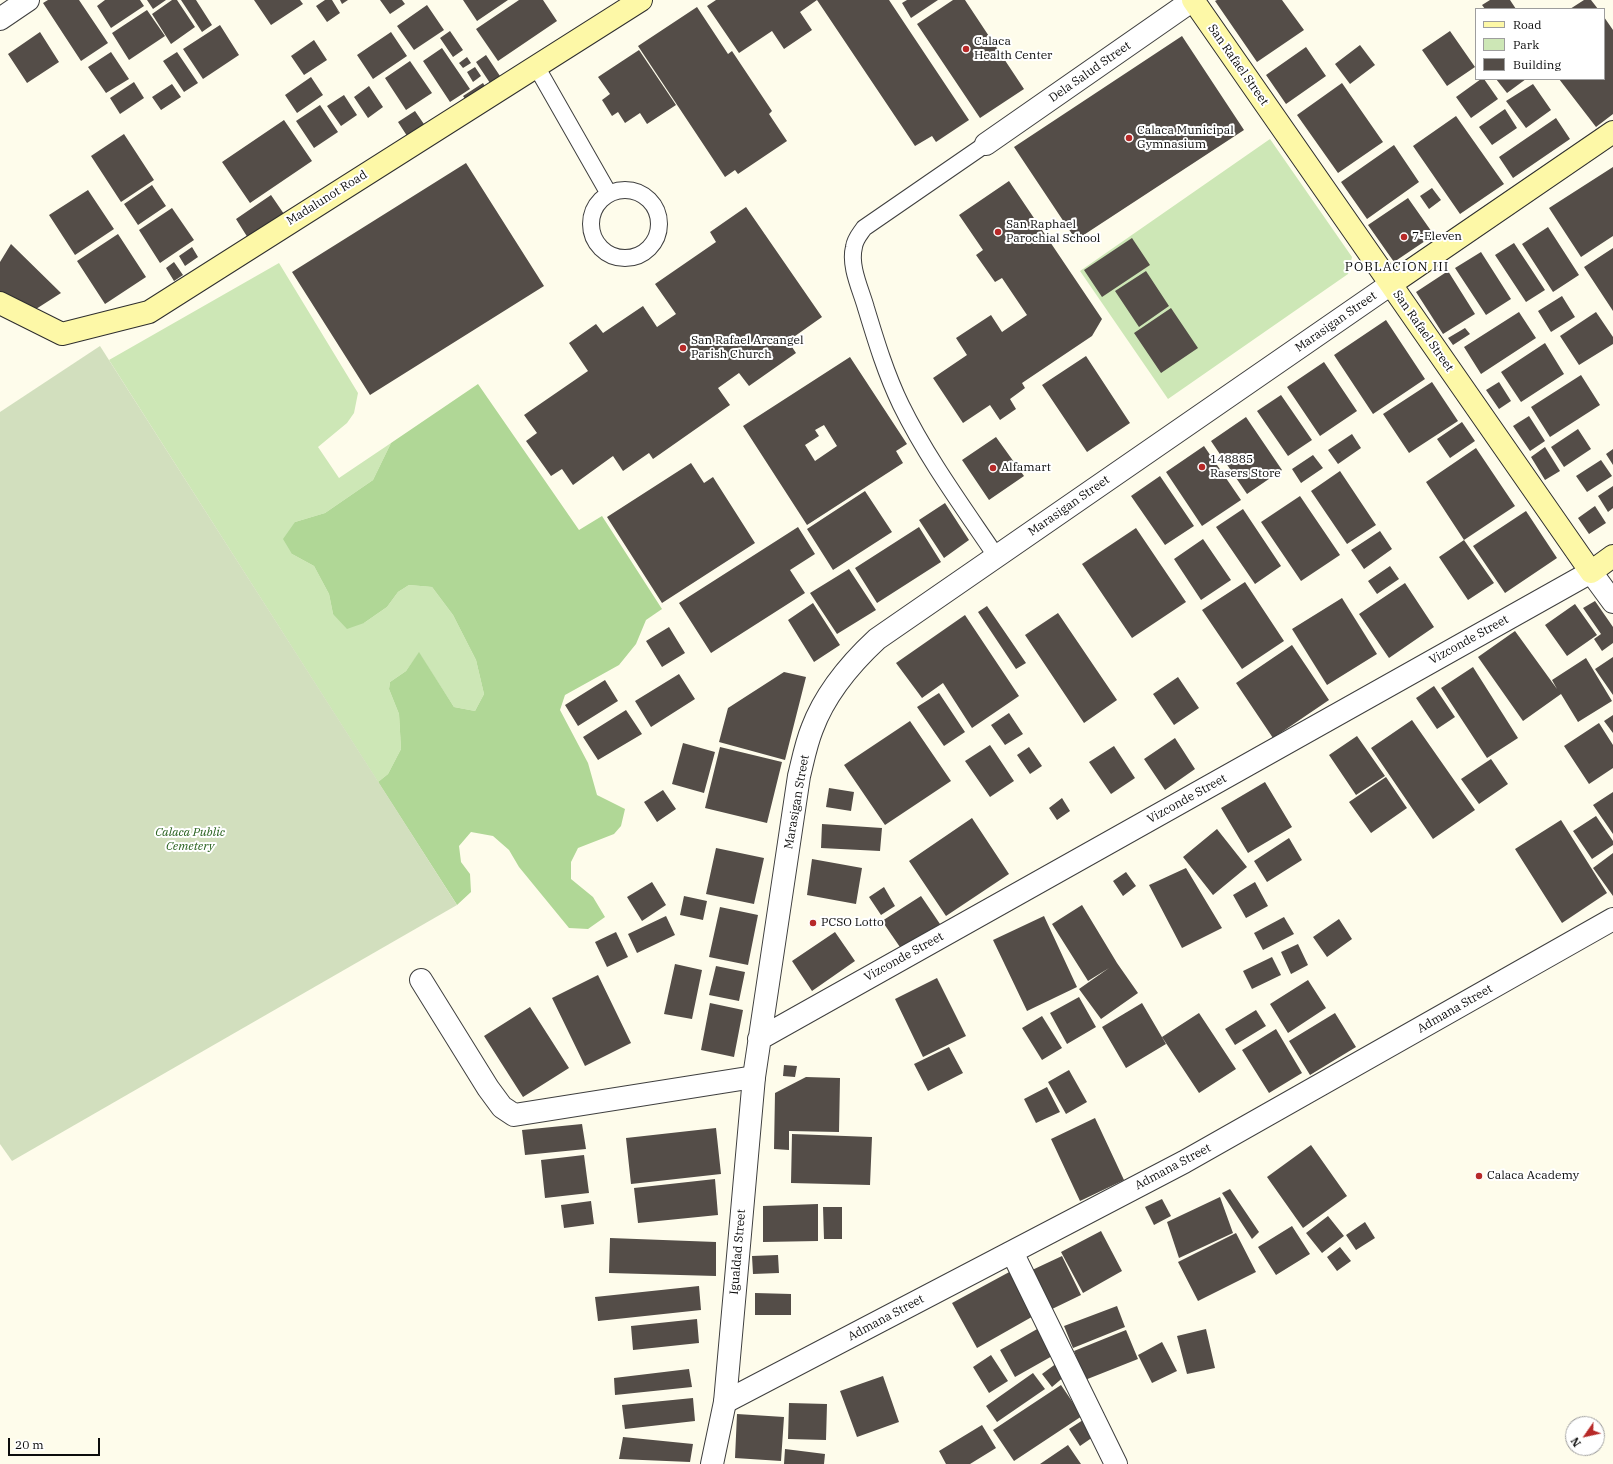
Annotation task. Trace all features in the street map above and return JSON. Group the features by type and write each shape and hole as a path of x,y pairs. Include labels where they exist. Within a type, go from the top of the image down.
{"main road":[{"name":"Madalunot Road","path":"0,303 62,334 149,312 641,0"},
{"name":"San Rafael Street","path":"1193,0 1592,572"},
{"name":"Marasigan Street","path":"1391,284 1613,132"},
{"name":"Vizconde Street","path":"1592,572 1613,556"}],"street":[{"path":"0,19 28,0"},
{"name":"Dela Salud Street","path":"986,144 1193,0"},
{"name":"Marasigan Street","path":"759,1039 799,776 812,728 832,691 846,671 877,639 1391,284"},
{"name":"San Rafael Street","path":"1592,572 1613,602"},
{"name":"Vizconde Street","path":"759,1039 1592,572"},
{"name":"Admana Street","path":"725,1402 1184,1162 1613,919"},
{"path":"421,980 488,1088 502,1107 514,1115 754,1077"},
{"name":"Igualdad Street","path":"712,1464 725,1402 754,1077 759,1039"},
{"path":"1012,1252 1116,1464"}],"lane":[{"path":"536,66 609,194"},
{"path":"986,144 864,228 857,238 852,255 854,268 880,351 900,404 914,432 996,556"},
{"path":"620,190 632,191 643,196 652,204 657,214 659,226 656,237 651,246 643,253 633,258 611,256 602,250 595,241 591,230 591,219 594,209 600,200 609,194 620,190"}],"green space":[{"path":"1270,139 1352,257 1348,274 1168,399 1080,271"},
{"path":"279,263 358,393 354,413 347,423 318,447 339,478 391,443 373,480 325,513 295,522 292,554 314,566 329,594 333,614 364,623 387,607 398,592 409,585 432,587 453,615 476,660 484,694 475,711 454,707 419,653 406,671 390,682 389,689 399,714 401,749 388,774 378,782 109,360"},
{"name":"Calaca Public Cemetery","path":"100,346 457,905 12,1161 0,1144 0,412"},
{"path":"478,384 579,530 602,516 662,609 646,620 636,644 619,665 565,695 560,710 588,763 597,795 625,809 621,826 614,834 578,848 571,862 571,879 593,897 605,917 588,929 569,928 519,867 509,850 493,836 471,832 459,846 461,862 470,874 471,892 457,905 378,782 388,774 401,749 399,714 389,689 390,682 406,671 419,652 454,707 475,711 484,694 476,660 453,615 432,587 409,585 398,592 387,607 364,623 347,629 333,614 329,594 314,566 292,554 283,539 295,522 325,513 373,480 391,443"}],"building":[{"path":"48,0 79,0 108,43 81,61 43,3"},
{"path":"105,0 140,0 144,6 111,28 97,6"},
{"path":"147,0 166,0 153,9"},
{"path":"172,0 177,0 195,27 171,44 152,14"},
{"path":"181,0 196,0 212,25 202,32"},
{"path":"254,0 300,0 303,4 271,25"},
{"path":"325,0 332,0 340,13 327,22 316,6"},
{"path":"340,0 348,0 342,4"},
{"path":"380,0 402,0 405,4 390,14"},
{"path":"463,0 508,0 477,21"},
{"path":"519,0 543,0 557,21 498,61 476,29"},
{"path":"716,0 817,0 800,12 812,30 784,49 772,31 739,53 707,6"},
{"path":"817,0 889,0 969,120 936,142 932,136 915,146"},
{"path":"907,0 938,0 911,18 902,3"},
{"name":"Calaca Health Center","path":"953,0 965,0 1024,89 980,118 917,24"},
{"path":"1282,0 1304,30 1257,62 1215,1"},
{"path":"1490,0 1510,0 1515,8 1484,8 1482,5"},
{"path":"1584,0 1591,0 1597,8 1572,8"},
{"path":"427,5 444,30 414,50 397,26"},
{"path":"697,7 728,54 732,51 772,111 769,114 787,141 738,174 735,170 725,177 638,46"},
{"path":"147,10 165,36 129,60 112,33"},
{"path":"1605,18 1613,30 1613,114 1596,127 1560,80 1605,80"},
{"path":"220,25 239,55 203,79 183,49"},
{"path":"450,31 463,50 453,57 440,38"},
{"path":"1450,31 1475,67 1447,86 1422,50"},
{"path":"40,32 59,62 27,83 8,54"},
{"path":"391,32 407,56 373,79 357,55"},
{"name":"Calaca Municipal Gymnasium","path":"1182,36 1244,130 1076,240 1014,147"},
{"path":"314,40 327,60 304,75 291,56"},
{"path":"1360,45 1375,65 1350,84 1335,64"},
{"path":"1306,47 1326,76 1286,104 1266,75"},
{"path":"442,48 470,89 450,102 423,61"},
{"path":"639,50 676,105 647,124 640,113 625,123 618,112 612,116 602,100 610,94 598,77"},
{"path":"111,52 129,79 106,93 88,67"},
{"path":"177,52 198,83 184,92 163,61"},
{"path":"486,55 504,82 494,89 476,62"},
{"path":"467,57 471,63 463,68 459,63"},
{"path":"410,61 432,93 406,110 385,78"},
{"path":"475,67 481,76 473,82 467,72"},
{"path":"311,77 323,95 297,113 285,95"},
{"path":"1480,80 1485,80 1498,99 1471,118 1456,97"},
{"path":"1497,80 1525,80 1507,93"},
{"path":"134,82 144,98 120,114 110,98"},
{"path":"483,83 487,90 468,103 463,96"},
{"path":"1342,83 1383,142 1338,173 1297,115"},
{"path":"172,84 181,97 161,110 152,97"},
{"path":"1533,84 1551,110 1526,128 1506,101"},
{"path":"369,86 383,107 368,118 354,97"},
{"path":"344,95 357,115 341,126 327,106"},
{"path":"320,105 338,132 314,148 296,121"},
{"path":"1505,109 1517,128 1492,145 1479,127"},
{"path":"415,111 428,130 411,142 398,122"},
{"path":"1456,116 1504,184 1460,214 1413,146"},
{"path":"1556,118 1570,139 1513,178 1499,157"},
{"path":"284,120 312,161 250,203 222,162"},
{"path":"124,134 154,180 121,202 91,156"},
{"path":"1394,145 1419,182 1367,219 1341,182"},
{"path":"466,163 544,286 370,395 292,272"},
{"path":"1613,167 1613,236 1581,257 1549,208"},
{"path":"1009,181 1102,319 1092,336 1022,383 1025,388 1010,399 1016,409 1000,420 990,405 963,423 933,378 967,355 956,338 991,315 1002,332 1027,315 1002,278 995,282 976,255 983,250 959,215"},
{"path":"152,185 166,206 138,225 124,204"},
{"path":"1432,188 1441,200 1429,209 1420,196"},
{"path":"88,190 114,229 75,255 49,215"},
{"path":"271,195 284,214 248,238 236,219"},
{"path":"1408,198 1434,235 1394,262 1368,225"},
{"name":"San Rafael Arcangel Parish Church","path":"746,207 822,317 788,341 796,353 749,386 739,373 718,388 730,405 653,459 649,453 623,471 613,456 573,485 562,469 551,476 526,441 537,433 524,415 588,371 569,343 596,324 603,333 643,306 657,327 676,314 655,284 716,242 710,232"},
{"path":"172,208 194,240 160,263 139,230"},
{"path":"1548,227 1579,275 1553,292 1522,244"},
{"path":"118,234 146,277 105,304 77,261"},
{"path":"1132,238 1150,265 1102,297 1084,270"},
{"path":"1514,243 1545,290 1526,302 1495,255"},
{"path":"11,244 61,293 36,309 0,298 0,262"},
{"path":"192,247 198,257 185,266 179,256"},
{"path":"1613,248 1613,311 1584,267"},
{"path":"1481,252 1511,299 1486,315 1455,268"},
{"path":"174,262 183,275 174,281 166,268"},
{"path":"1146,271 1169,306 1139,327 1115,291"},
{"path":"1448,271 1475,314 1443,334 1416,292"},
{"path":"1562,296 1575,317 1551,332 1538,311"},
{"path":"1171,308 1198,348 1161,373 1134,333"},
{"path":"1519,312 1536,338 1481,374 1464,347"},
{"path":"1596,312 1613,337 1613,344 1579,365 1560,336"},
{"path":"1386,320 1425,379 1373,414 1334,355"},
{"path":"1465,328 1470,334 1453,345 1448,338"},
{"path":"1545,343 1564,374 1521,402 1501,372"},
{"path":"1086,356 1130,423 1087,452 1042,385"},
{"path":"850,357 907,444 896,451 903,463 807,525 743,426","holes":["824,425 837,446 815,461 805,445 819,436 815,430"]},
{"path":"1324,362 1357,411 1320,436 1287,387"},
{"path":"1581,375 1600,405 1550,437 1531,407"},
{"path":"1432,382 1458,421 1409,453 1383,414"},
{"path":"1499,382 1511,401 1499,409 1486,390"},
{"path":"1281,395 1312,440 1288,456 1257,411"},
{"path":"1529,416 1545,441 1530,451 1513,426"},
{"path":"1246,417 1282,470 1247,494 1211,441"},
{"path":"1462,422 1475,441 1450,458 1437,439"},
{"path":"1578,429 1591,449 1564,467 1551,447"},
{"path":"1352,434 1361,448 1338,464 1328,450"},
{"name":"Alfamart","path":"996,437 1024,476 989,500 962,460"},
{"path":"1204,446 1241,500 1202,526 1166,472"},
{"path":"1545,447 1560,471 1545,480 1531,457"},
{"path":"1476,448 1515,506 1464,540 1426,482"},
{"path":"1613,449 1613,465 1606,454"},
{"path":"1313,455 1323,468 1301,483 1292,469"},
{"path":"1601,460 1612,476 1587,492 1576,476"},
{"path":"691,463 704,483 713,477 755,543 662,603 607,517"},
{"path":"1340,471 1376,525 1347,544 1311,491"},
{"path":"1160,476 1194,526 1165,545 1131,496"},
{"path":"1613,486 1613,508 1608,512 1598,496"},
{"path":"865,491 892,532 833,570 807,529"},
{"path":"1300,496 1340,555 1301,581 1261,522"},
{"path":"945,503 969,540 944,558 919,520"},
{"path":"1595,506 1606,523 1589,534 1578,518"},
{"path":"1243,509 1281,566 1255,584 1216,527"},
{"path":"1526,511 1557,558 1505,593 1473,546"},
{"path":"798,527 815,554 790,570 805,593 711,653 679,603"},
{"path":"919,527 941,562 877,603 855,568"},
{"path":"1136,528 1186,602 1132,638 1082,564"},
{"path":"1380,531 1392,549 1364,569 1351,550"},
{"path":"1203,539 1231,580 1201,600 1174,559"},
{"path":"1464,540 1494,583 1468,600 1439,557"},
{"path":"1390,566 1399,579 1377,594 1368,581"},
{"path":"849,569 876,610 837,634 810,593"},
{"path":"1245,582 1284,641 1242,669 1202,610"},
{"path":"1405,583 1434,627 1389,658 1359,614"},
{"path":"1342,598 1377,654 1327,685 1292,629"},
{"path":"1595,601 1613,627 1613,643 1602,651 1594,639 1601,634 1583,608"},
{"path":"813,603 840,645 814,662 788,620"},
{"path":"1575,604 1597,635 1567,656 1545,625"},
{"path":"987,606 1026,663 1016,669 978,612"},
{"path":"1058,613 1117,700 1084,723 1025,635"},
{"path":"965,615 1019,696 972,728 943,683 922,698 896,663"},
{"path":"669,627 685,653 662,667 646,641"},
{"path":"1515,631 1557,689 1552,680 1586,658 1612,701 1578,722 1561,694 1523,721 1478,657"},
{"path":"1292,645 1329,700 1273,738 1236,683"},
{"path":"1613,657 1613,695 1595,669"},
{"path":"1473,667 1518,738 1487,758 1441,688"},
{"path":"784,672 806,677 785,760 719,742 728,708"},
{"path":"679,674 695,699 651,727 635,701"},
{"path":"1178,677 1199,708 1174,725 1153,694"},
{"path":"605,680 618,701 578,726 565,705"},
{"path":"1434,686 1455,717 1437,729 1416,698"},
{"path":"939,693 965,732 944,746 917,707"},
{"path":"626,710 642,734 598,760 583,737"},
{"path":"1009,713 1023,734 1005,745 991,725"},
{"path":"1613,715 1613,733 1604,721"},
{"path":"1412,720 1475,810 1433,839 1371,748"},
{"path":"910,721 951,781 885,825 844,765"},
{"path":"1599,723 1613,745 1613,768 1589,784 1564,746"},
{"path":"1357,736 1385,776 1356,795 1329,755"},
{"path":"1175,738 1195,769 1165,790 1144,759"},
{"path":"683,743 715,752 704,793 672,784"},
{"path":"990,745 1014,781 990,797 965,761"},
{"path":"1114,746 1135,778 1111,794 1089,762"},
{"path":"720,747 782,762 767,823 705,808"},
{"path":"1029,747 1042,766 1030,774 1017,755"},
{"path":"1491,759 1508,784 1479,804 1461,779"},
{"path":"1386,777 1407,808 1371,833 1349,802"},
{"path":"1265,782 1292,827 1248,853 1221,808"},
{"path":"829,788 854,792 851,811 826,807"},
{"path":"663,790 676,809 657,822 644,802"},
{"path":"1613,792 1613,834 1593,805"},
{"path":"1062,798 1070,811 1057,820 1049,808"},
{"path":"1596,816 1613,841 1613,845 1592,859 1573,831"},
{"path":"972,818 1009,874 946,916 909,861"},
{"path":"1561,820 1607,893 1562,923 1515,849"},
{"path":"822,824 882,828 880,851 821,848"},
{"path":"1217,829 1247,867 1213,895 1183,857"},
{"path":"1289,838 1302,860 1267,882 1254,861"},
{"path":"716,848 764,858 754,904 706,894"},
{"path":"1613,853 1613,896 1593,868"},
{"path":"812,859 862,868 856,904 807,895"},
{"path":"1186,868 1222,928 1182,948 1149,885"},
{"path":"1126,872 1136,886 1123,896 1113,881"},
{"path":"652,882 666,905 642,921 627,897"},
{"path":"1255,882 1268,906 1246,918 1233,895"},
{"path":"884,887 895,906 881,915 869,897"},
{"path":"684,896 707,901 703,920 680,915"},
{"path":"921,896 940,924 902,950 882,921"},
{"path":"1082,905 1117,963 1138,993 1101,1019 1079,989 1109,968 1088,981 1052,924"},
{"path":"720,907 758,915 748,965 709,957"},
{"path":"666,916 675,935 637,953 628,934"},
{"path":"1044,916 1077,987 1027,1011 993,940"},
{"path":"1284,917 1294,934 1263,950 1254,933"},
{"path":"1339,919 1352,939 1327,957 1313,937"},
{"path":"616,932 628,957 607,967 595,942"},
{"path":"835,932 855,961 812,991 792,961"},
{"path":"1298,944 1308,965 1291,974 1281,952"},
{"path":"1272,957 1281,975 1252,989 1243,971"},
{"path":"675,964 702,970 692,1019 664,1014"},
{"path":"716,966 745,972 739,1001 709,995"},
{"path":"598,975 631,1043 585,1066 552,998"},
{"path":"937,978 966,1036 923,1057 895,999"},
{"path":"1308,980 1326,1008 1288,1033 1270,1004"},
{"path":"1079,997 1096,1027 1067,1044 1050,1013"},
{"path":"710,1003 743,1010 734,1057 701,1050"},
{"path":"1142,1003 1166,1044 1126,1068 1102,1027"},
{"path":"530,1007 569,1068 523,1097 484,1036"},
{"path":"1256,1010 1266,1026 1235,1045 1225,1029"},
{"path":"1199,1013 1236,1069 1199,1093 1162,1037"},
{"path":"1335,1013 1356,1047 1310,1075 1289,1041"},
{"path":"1042,1016 1062,1048 1042,1060 1022,1028"},
{"path":"1276,1029 1302,1073 1269,1093 1242,1050"},
{"path":"949,1047 963,1073 928,1091 914,1064"},
{"path":"784,1065 797,1066 795,1077 783,1076"},
{"path":"1069,1070 1087,1102 1066,1114 1048,1082"},
{"path":"806,1077 840,1078 839,1132 789,1131 789,1150 774,1149 775,1093"},
{"path":"1047,1087 1060,1112 1036,1123 1024,1099"},
{"path":"1095,1118 1124,1180 1080,1201 1051,1139"},
{"path":"582,1124 586,1149 525,1155 522,1130"},
{"path":"716,1128 721,1174 631,1184 626,1138"},
{"path":"792,1134 872,1137 870,1185 791,1183"},
{"path":"1311,1145 1347,1196 1303,1228 1267,1177"},
{"path":"584,1155 589,1193 545,1198 541,1160"},
{"path":"715,1179 718,1215 638,1223 634,1188"},
{"path":"1230,1189 1259,1232 1252,1239 1222,1193"},
{"path":"1220,1197 1233,1233 1179,1258 1167,1222"},
{"path":"1162,1199 1171,1216 1154,1225 1145,1207"},
{"path":"591,1201 594,1224 564,1228 561,1205"},
{"path":"818,1204 818,1241 763,1242 763,1206"},
{"path":"823,1207 842,1207 842,1239 824,1239"},
{"path":"1328,1216 1344,1236 1322,1253 1306,1233"},
{"path":"1365,1222 1375,1238 1356,1250 1346,1235"},
{"path":"1292,1226 1310,1254 1276,1275 1258,1247"},
{"path":"1101,1231 1122,1271 1083,1293 1061,1252"},
{"path":"1236,1233 1256,1272 1198,1301 1178,1262"},
{"path":"610,1238 716,1242 716,1276 609,1273"},
{"path":"1340,1247 1351,1261 1337,1271 1327,1257"},
{"path":"778,1255 779,1273 753,1274 752,1256"},
{"path":"1062,1256 1081,1295 1050,1310 1030,1271"},
{"path":"1013,1270 1037,1314 977,1348 952,1303"},
{"path":"699,1286 701,1310 598,1321 595,1297"},
{"path":"755,1293 791,1294 791,1315 755,1315"},
{"path":"1117,1306 1125,1327 1073,1348 1064,1326"},
{"path":"697,1319 699,1343 633,1350 631,1326"},
{"path":"1039,1328 1054,1355 1015,1377 1000,1350"},
{"path":"1206,1329 1215,1368 1187,1374 1177,1336"},
{"path":"1126,1330 1138,1359 1085,1380 1074,1351"},
{"path":"1162,1342 1177,1371 1152,1383 1138,1355"},
{"path":"991,1355 1008,1381 989,1393 973,1367"},
{"path":"1057,1363 1066,1375 1052,1387 1042,1374"},
{"path":"689,1369 692,1387 615,1395 614,1378"},
{"path":"1033,1373 1045,1389 997,1422 986,1406"},
{"path":"883,1376 899,1422 857,1437 840,1391"},
{"path":"1061,1385 1082,1416 1014,1461 993,1430"},
{"path":"693,1398 695,1421 625,1429 622,1405"},
{"path":"789,1403 827,1404 826,1440 788,1439"},
{"path":"737,1414 784,1417 781,1461 735,1458"},
{"path":"1083,1420 1093,1437 1080,1446 1069,1429"},
{"path":"982,1425 996,1448 970,1464 946,1464 939,1451"},
{"path":"623,1437 693,1444 690,1462 619,1459"},
{"path":"1068,1445 1081,1464 1040,1464"},
{"path":"785,1449 825,1454 824,1464 784,1464"}],"place":[{"name":"Calaca Health Center","path":"966,49"},
{"name":"Calaca Municipal Gymnasium","path":"1129,138"},
{"name":"San Raphael Parochial School","path":"998,232"},
{"name":"7-Eleven","path":"1404,237"},
{"name":"San Rafael Arcangel Parish Church","path":"683,348"},
{"name":"148885 Rasers Store","path":"1202,467"},
{"name":"Alfamart","path":"993,468"},
{"name":"PCSO Lotto","path":"813,923"},
{"name":"Calaca Academy","path":"1479,1176"}],"district":[{"name":"POBLACION III","path":"1397,267"}]}
